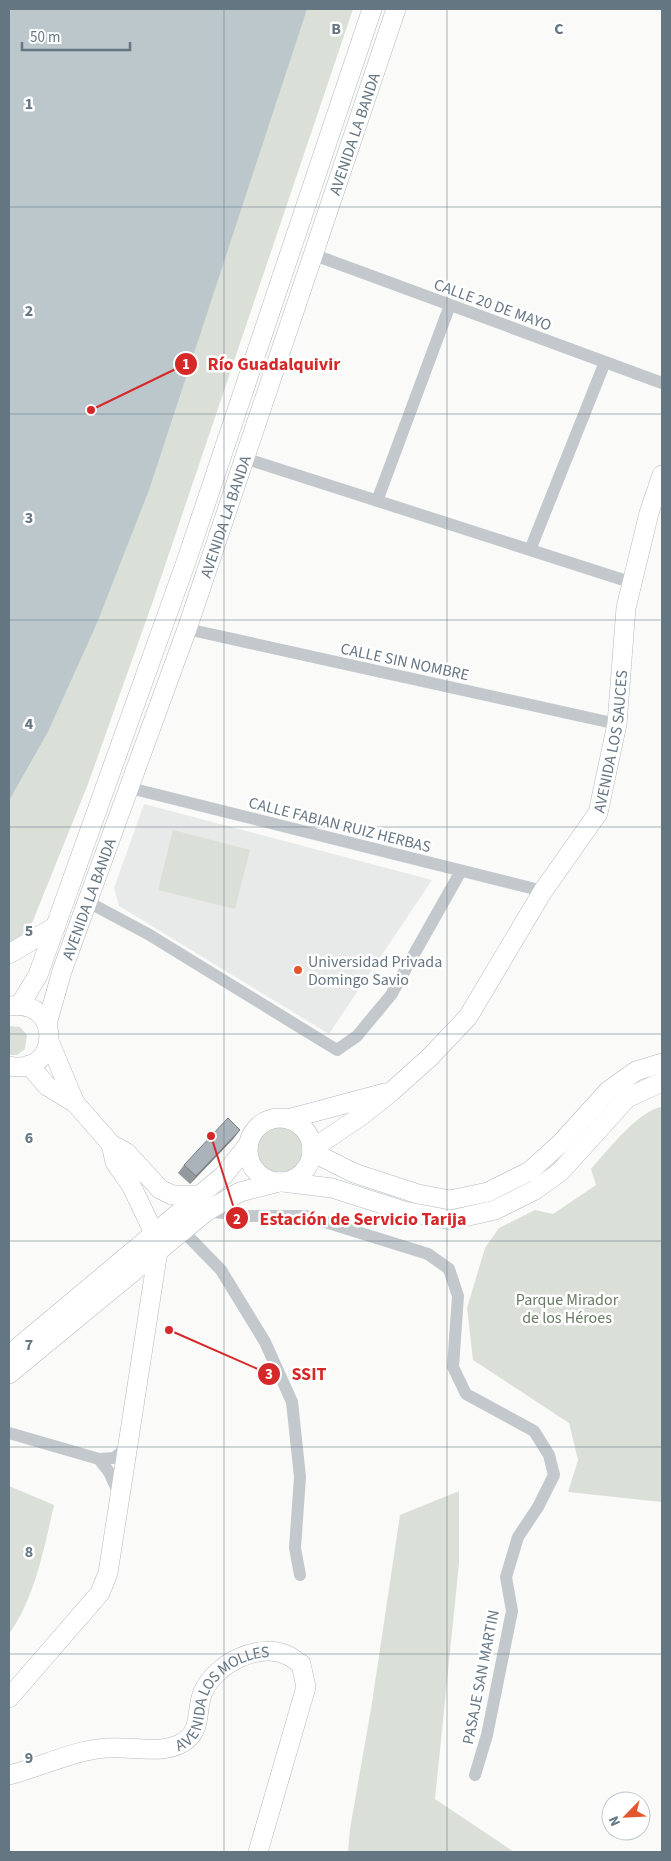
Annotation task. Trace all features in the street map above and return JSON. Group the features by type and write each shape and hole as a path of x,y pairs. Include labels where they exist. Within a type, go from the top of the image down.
{"street":[{"name":"AVENIDA LA BANDA","path":"12,1005 35,982 56,926 186,562 372,9"},
{"name":"AVENIDA LA BANDA","path":"16,1070 42,1056 62,971 187,629 396,9"},
{"name":"CALLE 20 DE MAYO","path":"312,254 662,383"},
{"path":"377,501 450,305"},
{"path":"530,550 605,362"},
{"path":"244,458 633,583"},
{"name":"AVENIDA LOS SAUCES","path":"312,1150 361,1116 391,1092 430,1058 468,1017 543,891 598,813 617,724 626,608 650,513 662,475"},
{"name":"CALLE SIN NOMBRE","path":"187,629 617,724"},
{"name":"CALLE FABIAN RUIZ HERBAS","path":"130,788 543,891"},
{"path":"88,902 148,934 336,1050 357,1036 391,995 461,871"},
{"path":"9,954 56,926"},
{"path":"12,1005 36,1011 48,1032 75,1103"},
{"path":"312,1150 354,1173 418,1194 450,1200 488,1192 530,1171 561,1142 608,1091 636,1071 662,1063"},
{"path":"16,1070 75,1103 111,1144 127,1153 160,1189 172,1195 203,1203"},
{"path":"248,1145 252,1166 259,1175 268,1180 332,1188 404,1211 451,1220 496,1210 535,1190 560,1172 627,1098 662,1082"},
{"name":"AVENIDA LOS SAUCES","path":"288,1119 391,1092"},
{"path":"9,1355 159,1243 182,1230 203,1203 224,1175 248,1145 252,1135 264,1123 278,1118 288,1119 305,1130 312,1150 310,1163 303,1172 294,1179 203,1203 159,1243 9,1374"},
{"path":"9,1698 100,1593 108,1573 159,1243 131,1185 115,1162 111,1144"},
{"name":"PASAJE SAN MARTIN","path":"203,1203 246,1216 306,1216 428,1254 449,1269 458,1296 453,1367 466,1394 534,1431 549,1455 554,1475 538,1508 518,1537 506,1577 512,1611 487,1735 475,1775"},
{"path":"182,1230 221,1270 265,1342 292,1402 300,1477 295,1548 300,1575"},
{"path":"9,1433 99,1459 114,1458 128,1447"},
{"path":"99,1459 109,1472 121,1497"},
{"name":"AVENIDA LOS MOLLES","path":"9,1775 88,1751 107,1748 161,1749 182,1743 197,1728 202,1694 212,1676 241,1657 262,1651 288,1655 301,1664 306,1687 258,1852"}],"shaded area":[{"path":"9,9 307,9 149,490 95,628 48,732 9,801"},
{"name":"Universidad Privada Domingo Savio","path":"144,804 432,880 329,1034 119,906 114,888"}],"green space":[{"path":"306,9 353,9 154,598 88,784 28,933 9,943 9,801 48,732 95,628"},
{"path":"173,830 250,850 235,909 158,890"},
{"path":"9,1026 20,1027 27,1035 25,1049 17,1055 9,1055"},
{"name":"Parque Mirador de los Héroes","path":"662,1107 662,1502 568,1492 578,1460 569,1423 473,1360 467,1308 485,1248 499,1228 535,1210 553,1214 596,1185 591,1169 614,1142 634,1123 644,1115"},
{"path":"275,1126 285,1126 297,1132 302,1140 302,1158 297,1166 289,1171 275,1172 267,1169 260,1162 257,1154 257,1144 260,1136 267,1129"},
{"path":"9,1486 54,1505 38,1572 26,1605 9,1634"},
{"path":"459,1491 459,1563 435,1799 514,1852 348,1852 350,1829 372,1703 400,1515"}],"building":[{"path":"228,1118 240,1130 196,1176 184,1165"}],"place":[{"name":"Río Guadalquivir","path":"91,410"},
{"name":"Universidad Privada Domingo Savio","path":"298,970"},
{"name":"Estación de Servicio Tarija","path":"211,1136"},
{"name":"SSIT","path":"169,1330"}]}
